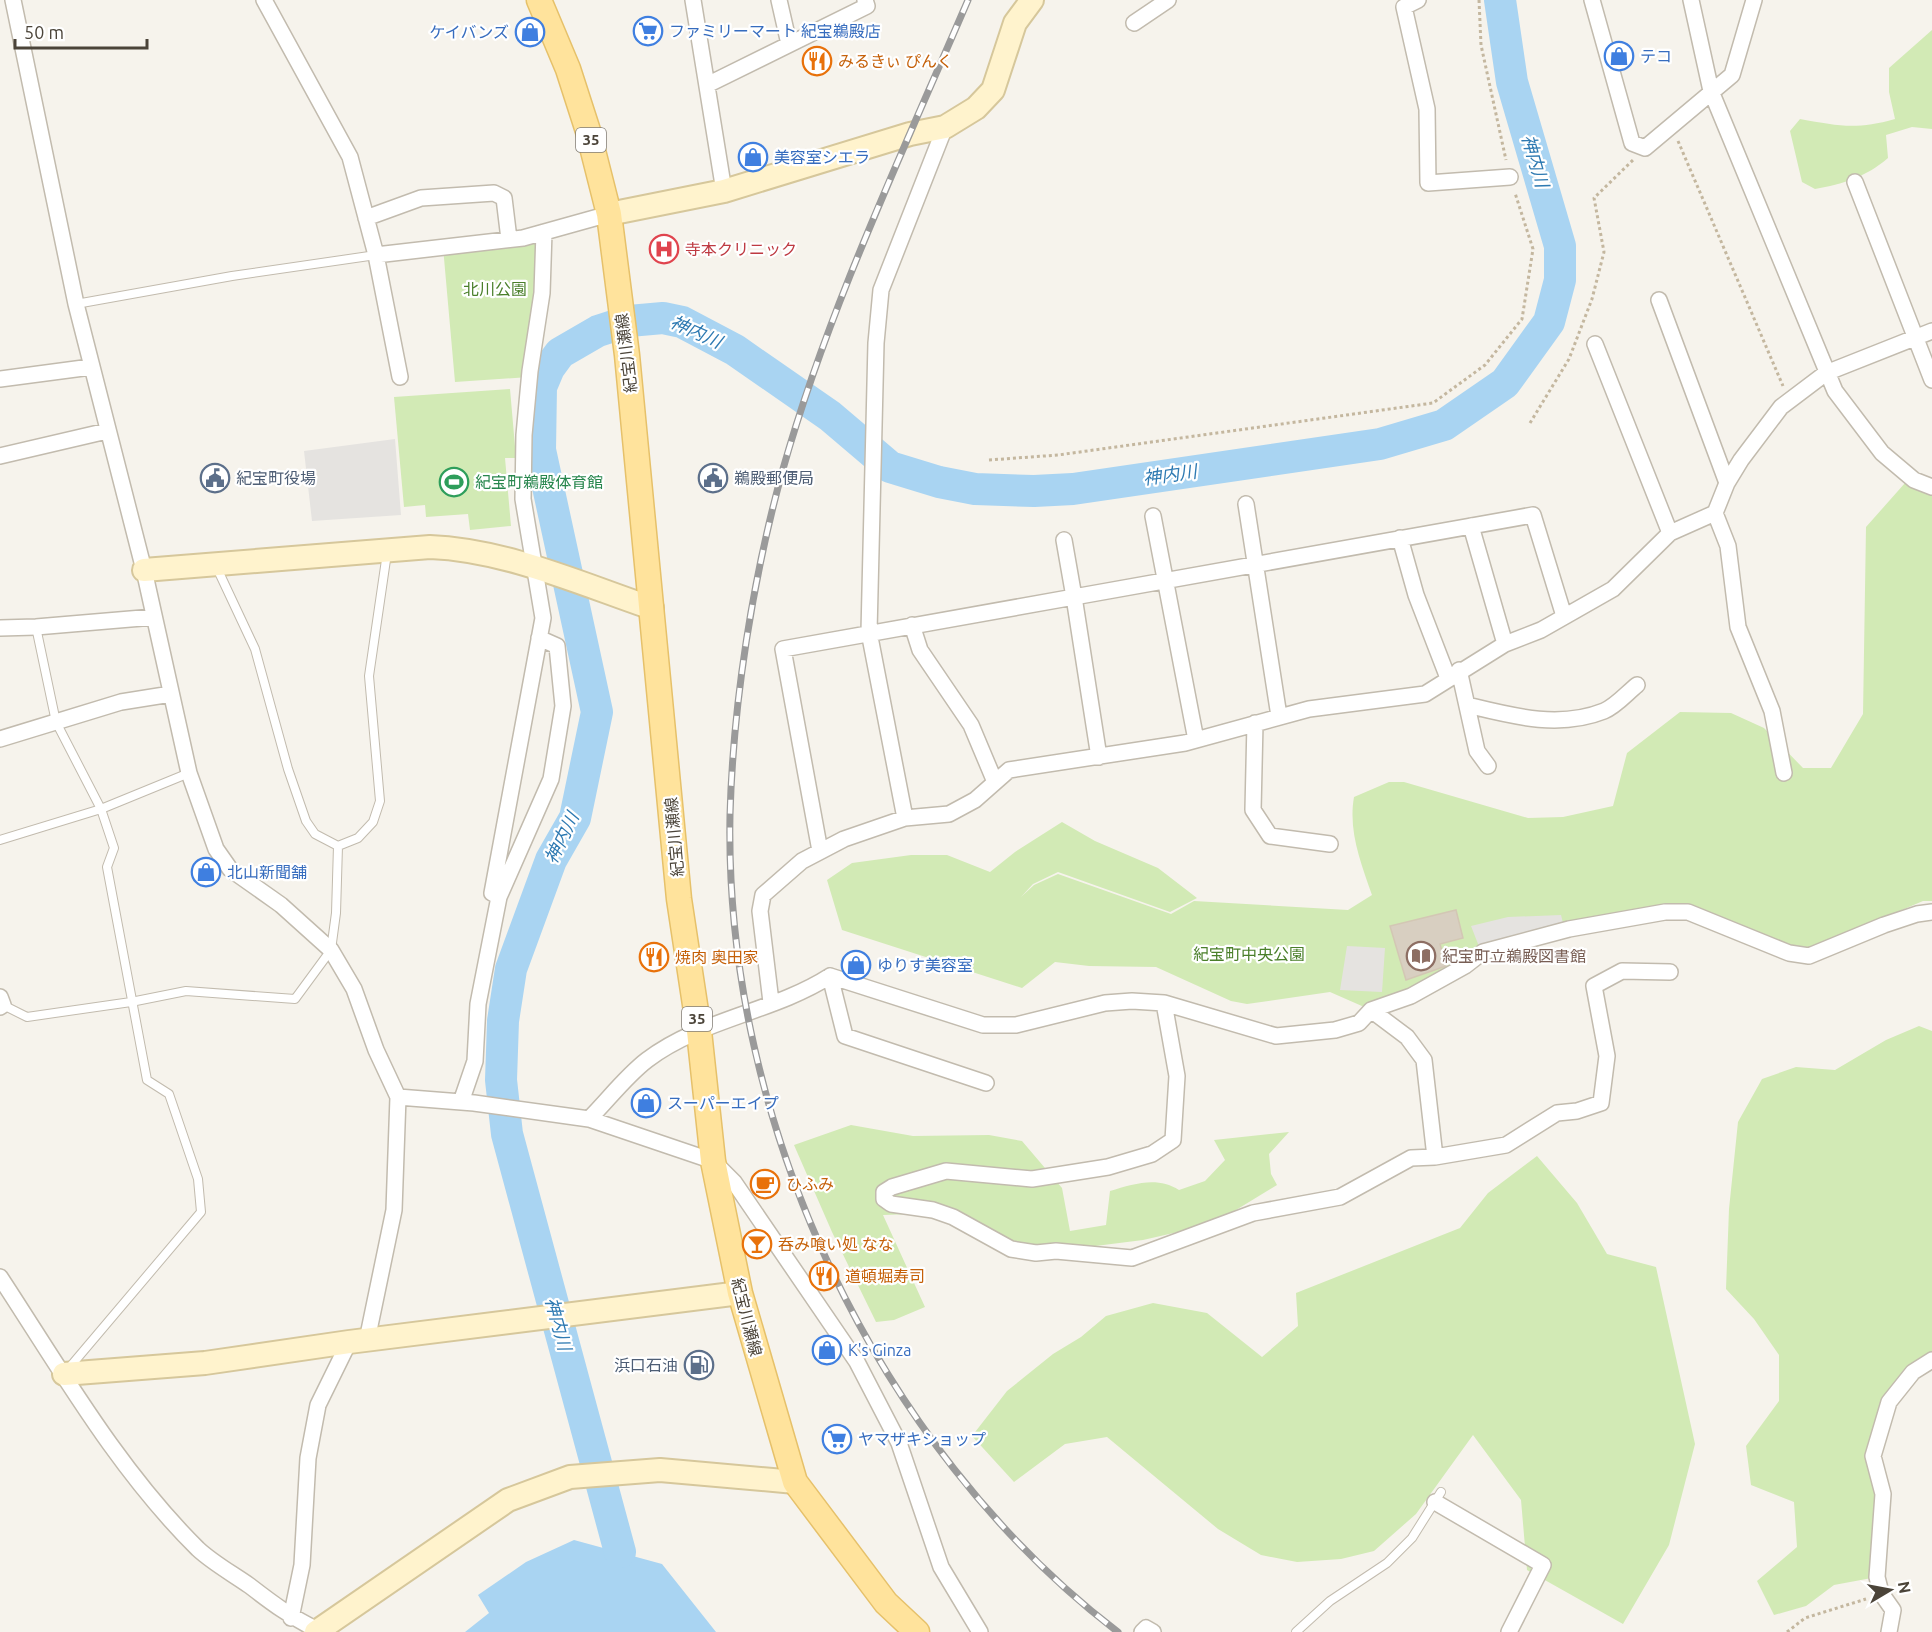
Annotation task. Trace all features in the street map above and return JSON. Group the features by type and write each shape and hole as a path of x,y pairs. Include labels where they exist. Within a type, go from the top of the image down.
{"main road":[{"name":"紀宝川瀬線","path":"539,0 572,80 588,131 609,214 627,355 679,899 699,1031 713,1161 740,1293 795,1482 886,1603 917,1632"}],"street":[{"path":"13,0 76,304 144,570 189,773 216,849 230,870 281,905 331,950 354,989 376,1050 398,1097 394,1210 358,1341 318,1405 308,1458 302,1565 291,1618"},
{"path":"264,0 306,79 342,137 350,157 376,255 400,377"},
{"path":"693,0 724,191"},
{"path":"779,0 789,44"},
{"path":"706,85 867,6 866,0"},
{"path":"376,255 509,239 544,232 609,214 724,191 910,134 945,127 976,108 993,90 1015,22 1032,0"},
{"path":"1134,22 1168,0"},
{"path":"1418,0 1404,7 1426,109 1428,183 1510,177"},
{"path":"1592,0 1632,143 1645,148 1732,75 1754,0"},
{"path":"1691,0 1711,92 1814,337 1834,391 1882,453 1914,480 1932,487"},
{"path":"905,818 869,632 876,343 881,290 892,254 945,127"},
{"path":"1855,182 1932,380"},
{"path":"366,218 420,198 494,193 504,198 509,239"},
{"path":"499,897 492,893 543,618 523,499 524,435 530,371 542,293 544,232"},
{"path":"1659,300 1727,483"},
{"path":"1784,773 1772,711 1738,627 1728,546 1715,513 1727,483 1781,407 1826,373 1932,330"},
{"path":"1595,344 1670,533"},
{"path":"0,380 91,367"},
{"path":"0,456 107,431"},
{"path":"1246,504 1279,716"},
{"path":"771,1002 760,911 763,895 802,861 820,851 844,839 905,818 949,814 975,800 1009,770 1196,740 1309,709 1425,694 1505,644 1564,616 1613,589 1670,533 1715,513"},
{"path":"820,851 783,649 1533,515 1564,616"},
{"path":"1153,516 1196,740"},
{"path":"1471,526 1505,644"},
{"path":"1400,538 1416,595 1467,705 1476,751 1488,766"},
{"path":"1064,540 1100,757"},
{"path":"144,570 453,548 534,567 652,608"},
{"path":"0,628 154,617"},
{"path":"912,625 920,650 971,725 995,782"},
{"path":"468,1102 475,1061 478,1004 499,897 551,779 563,706 557,646 539,638"},
{"path":"1467,705 1531,720 1576,718 1606,710 1637,685"},
{"path":"0,739 121,702 171,694"},
{"path":"1255,723 1253,810 1270,836 1330,844"},
{"path":"830,976 983,1024 1016,1025 1105,1003 1164,1003 1276,1036 1335,1030 1359,1023 1371,1010 1411,996 1465,966 1483,952 1553,933 1665,912 1688,912 1789,953 1809,956 1884,925 1917,914 1932,912"},
{"path":"1164,1003 1177,1076 1173,1140 1152,1154 1108,1167 1032,1179 946,1171 892,1187 884,1192 884,1199 891,1204 933,1210 1011,1249 1132,1258 1253,1213 1340,1197 1411,1158 1435,1157 1506,1145 1557,1113 1577,1111 1601,1102 1606,1056 1594,986 1622,971 1670,972"},
{"path":"589,1119 646,1060 699,1031 810,989 830,976"},
{"path":"830,976 845,1036 986,1083"},
{"path":"1371,1010 1407,1037 1425,1060 1435,1157"},
{"path":"398,1097 468,1102 545,1111 589,1119 713,1161 734,1182 857,1362 899,1443 941,1567 980,1632"},
{"path":"0,1277 64,1374 79,1402 140,1482 199,1550 291,1618 317,1631 508,1500 570,1477 660,1470 795,1482"},
{"path":"64,1374 205,1364 358,1341 740,1293"},
{"path":"1888,1632 1893,1610 1881,1593 1879,1584 1882,1494 1873,1456 1889,1402 1913,1371 1932,1360"},
{"path":"1438,1497 1543,1565 1509,1632"},
{"path":"1143,1632 1146,1628 1153,1632"}],"lane":[{"path":"76,304 232,276 376,255"},
{"path":"216,565 255,649 288,769 306,821 315,834 338,846 358,838 374,822 380,801 369,676 388,551"},
{"path":"36,627 56,722 101,809 114,848 106,867 147,1080 169,1094 198,1179 201,1212 64,1374"},
{"path":"0,840 101,809 189,773"},
{"path":"1,1003 27,1017 131,1002 186,991 295,999 331,950 336,913 338,846"},
{"path":"1296,1632 1330,1601 1387,1563 1412,1538 1438,1497"}],"path":[{"path":"989,460 1058,455 1433,403 1485,365 1522,319 1533,249 1510,177 1481,45 1479,0"},
{"path":"1672,125 1789,401"},
{"path":"1530,423 1569,359 1592,299 1604,252 1594,198 1645,148"},
{"path":"1787,1632 1805,1618 1866,1599 1879,1584"}],"green space":[{"path":"1932,30 1932,129 1912,127 1886,135 1888,158 1854,179 1815,189 1802,182 1790,131 1800,119 1826,124 1858,126 1895,119 1889,92 1889,68"},
{"name":"北川公園","path":"544,232 529,377 455,382 443,247"},
{"name":"紀宝町鵜殿体育館","path":"510,389 516,458 505,458 511,526 470,530 468,514 426,517 425,505 404,507 394,397"},
{"name":"紀宝町中央公園","path":"1905,483 1932,488 1932,901 1923,901 1808,950 1783,945 1689,905 1647,908 1604,916 1487,951 1371,1010 1330,992 1247,1004 1231,1001 1156,967 1089,966 1055,962 1022,988 842,930 827,880 852,863 911,855 947,855 990,872 1015,852 1062,822 1095,841 1158,868 1197,898 1170,912 1058,872 1033,884 1021,897 1034,885 1058,874 1171,914 1194,901 1348,910 1372,895 1354,835 1354,797 1389,782 1404,782 1528,818 1563,817 1613,806 1627,753 1680,712 1731,713 1764,728 1803,768 1831,768 1863,714 1866,527"},
{"path":"1919,1026 1932,1031 1932,1360 1889,1402 1873,1456 1883,1494 1877,1577 1834,1585 1806,1606 1774,1615 1757,1581 1797,1547 1794,1502 1751,1485 1746,1446 1779,1401 1779,1355 1754,1319 1726,1289 1729,1209 1738,1122 1762,1079 1796,1067 1835,1070 1886,1040"},
{"path":"851,1125 913,1136 989,1135 1022,1141 1062,1188 1070,1231 1106,1225 1110,1191 1154,1182 1179,1190 1205,1181 1225,1160 1214,1140 1289,1132 1269,1154 1271,1174 1277,1185 1213,1224 1143,1240 1056,1251 1004,1246 941,1213 883,1215 925,1307 894,1320 876,1322 832,1232 794,1145"},
{"path":"1537,1156 1577,1203 1607,1254 1656,1267 1695,1444 1669,1545 1623,1624 1527,1570 1521,1500 1473,1435 1416,1514 1374,1551 1341,1559 1297,1562 1261,1555 1218,1529 1107,1437 1065,1444 1014,1482 972,1436 1007,1391 1053,1354 1081,1337 1106,1316 1153,1303 1207,1313 1262,1357 1298,1326 1296,1293 1460,1228 1488,1193"}],"shaded area":[{"path":"395,439 401,515 312,521 304,451"},
{"path":"1561,915 1564,927 1480,949 1471,926 1508,917"},
{"path":"1347,946 1385,948 1382,992 1340,990"}],"water":[{"path":"574,1540 662,1564 716,1632 465,1632 489,1613 478,1595 526,1562"}],"building":[{"name":"紀宝町立鵜殿図書館","path":"1456,910 1463,938 1440,944 1446,966 1406,980 1390,926"}],"waterway":[{"name":"神内川","path":"620,1552 507,1134 501,1080 503,1021 511,969 551,860 575,818 597,712 540,450 541,387 549,368 560,353 598,331 629,321 663,318 682,322 735,350 830,416 890,467 939,482 975,489 1034,491 1073,489 1380,444 1444,425 1505,383 1549,322 1560,280 1560,246 1512,82 1500,0"}],"railway":[{"path":"968,0 844,290 801,409 772,510 746,641 735,729 730,815 735,930 754,1046 786,1159 831,1268 887,1372 954,1469 1031,1556 1118,1632"}],"place":[{"name":"ファミリーマート 紀宝鵜殿店","path":"648,31"},
{"name":"ケイバンズ","path":"530,32"},
{"name":"テコ","path":"1619,56"},
{"name":"みるきぃ ぴんく","path":"817,61"},
{"name":"美容室シエラ","path":"753,157"},
{"name":"寺本クリニック","path":"664,249"},
{"name":"紀宝町役場","path":"215,478"},
{"name":"鵜殿郵便局","path":"713,478"},
{"name":"紀宝町鵜殿体育館","path":"454,482"},
{"name":"北山新聞舗","path":"206,872"},
{"name":"紀宝町立鵜殿図書館","path":"1421,956"},
{"name":"焼肉 奥田家","path":"654,957"},
{"name":"ゆりす美容室","path":"856,965"},
{"name":"スーパーエイプ","path":"646,1103"},
{"name":"ひふみ","path":"765,1184"},
{"name":"呑み喰い処 なな","path":"757,1244"},
{"name":"道頓堀寿司","path":"824,1276"},
{"name":"K's Ginza","path":"827,1350"},
{"name":"浜口石油","path":"699,1365"},
{"name":"ヤマザキショップ","path":"837,1439"}]}
